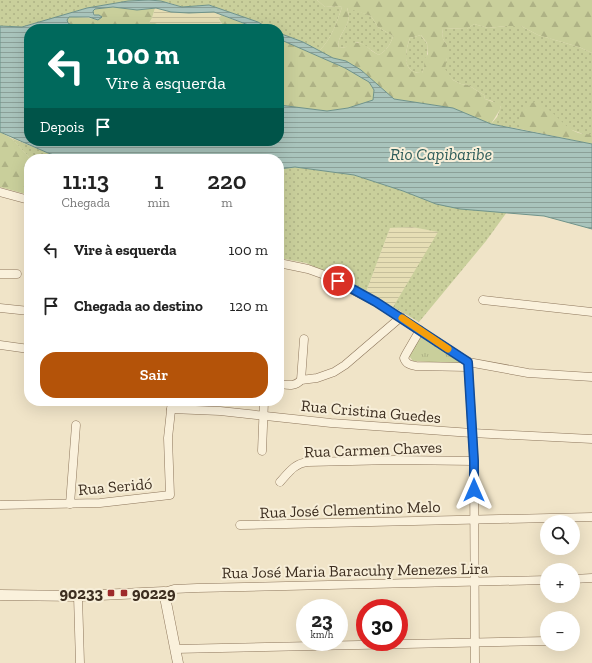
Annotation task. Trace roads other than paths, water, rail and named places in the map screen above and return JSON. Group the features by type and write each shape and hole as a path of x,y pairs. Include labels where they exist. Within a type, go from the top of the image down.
{"street":[{"path":"0,192 24,199"},
{"path":"284,264 308,269 322,274 376,302 420,330 468,365"},
{"path":"0,274 17,274"},
{"path":"483,300 592,312"},
{"path":"0,308 24,310"},
{"path":"284,384 294,385 301,380 322,377 334,372 345,365 400,317"},
{"path":"420,330 404,358 410,365 468,365 528,373 592,377"},
{"path":"301,380 304,339"},
{"path":"0,345 24,348"},
{"path":"468,365 474,461 476,582 475,663"},
{"name":"Rua Seridó","path":"0,505 100,503 170,495 168,438 172,406"},
{"name":"Rua Cristina Guedes","path":"180,406 331,423 472,433 592,439"},
{"path":"262,451 264,406"},
{"path":"70,504 76,425"},
{"name":"Rua Carmen Chaves","path":"280,482 295,466 308,462 394,460 474,461"},
{"name":"Rua José Clementino Melo","path":"240,525 592,517"},
{"path":"580,579 592,578"},
{"name":"Rua José Maria Baracuhy Menezes Lira","path":"164,592 174,589 197,588 540,580"},
{"path":"0,595 78,596 164,592 178,663"},
{"path":"78,596 80,663"},
{"path":"175,649 540,641"}],"water":[{"name":"Rio Capibaribe","path":"128,1 161,1 182,7 209,5 261,24 246,24 214,12 189,13 171,12 156,8 137,10 113,7 95,9 93,11 94,15 99,15 102,17 98,20 89,17 69,17 67,20 70,24 32,24 87,8"},
{"name":"Rio Capibaribe","path":"0,26 24,26 24,142 0,132"},
{"name":"Rio Capibaribe","path":"284,35 303,42 333,58 346,61 361,70 394,99 453,108 491,124 592,144 592,229 544,216 460,209 436,204 403,191 354,175 295,167 284,168 284,154 48,153 32,146 284,146 284,106 327,111 348,108 373,100 374,90 369,82 345,68 284,41"}],"place":[{"name":"90233","path":"111,593"},
{"name":"90229","path":"124,593"}]}
